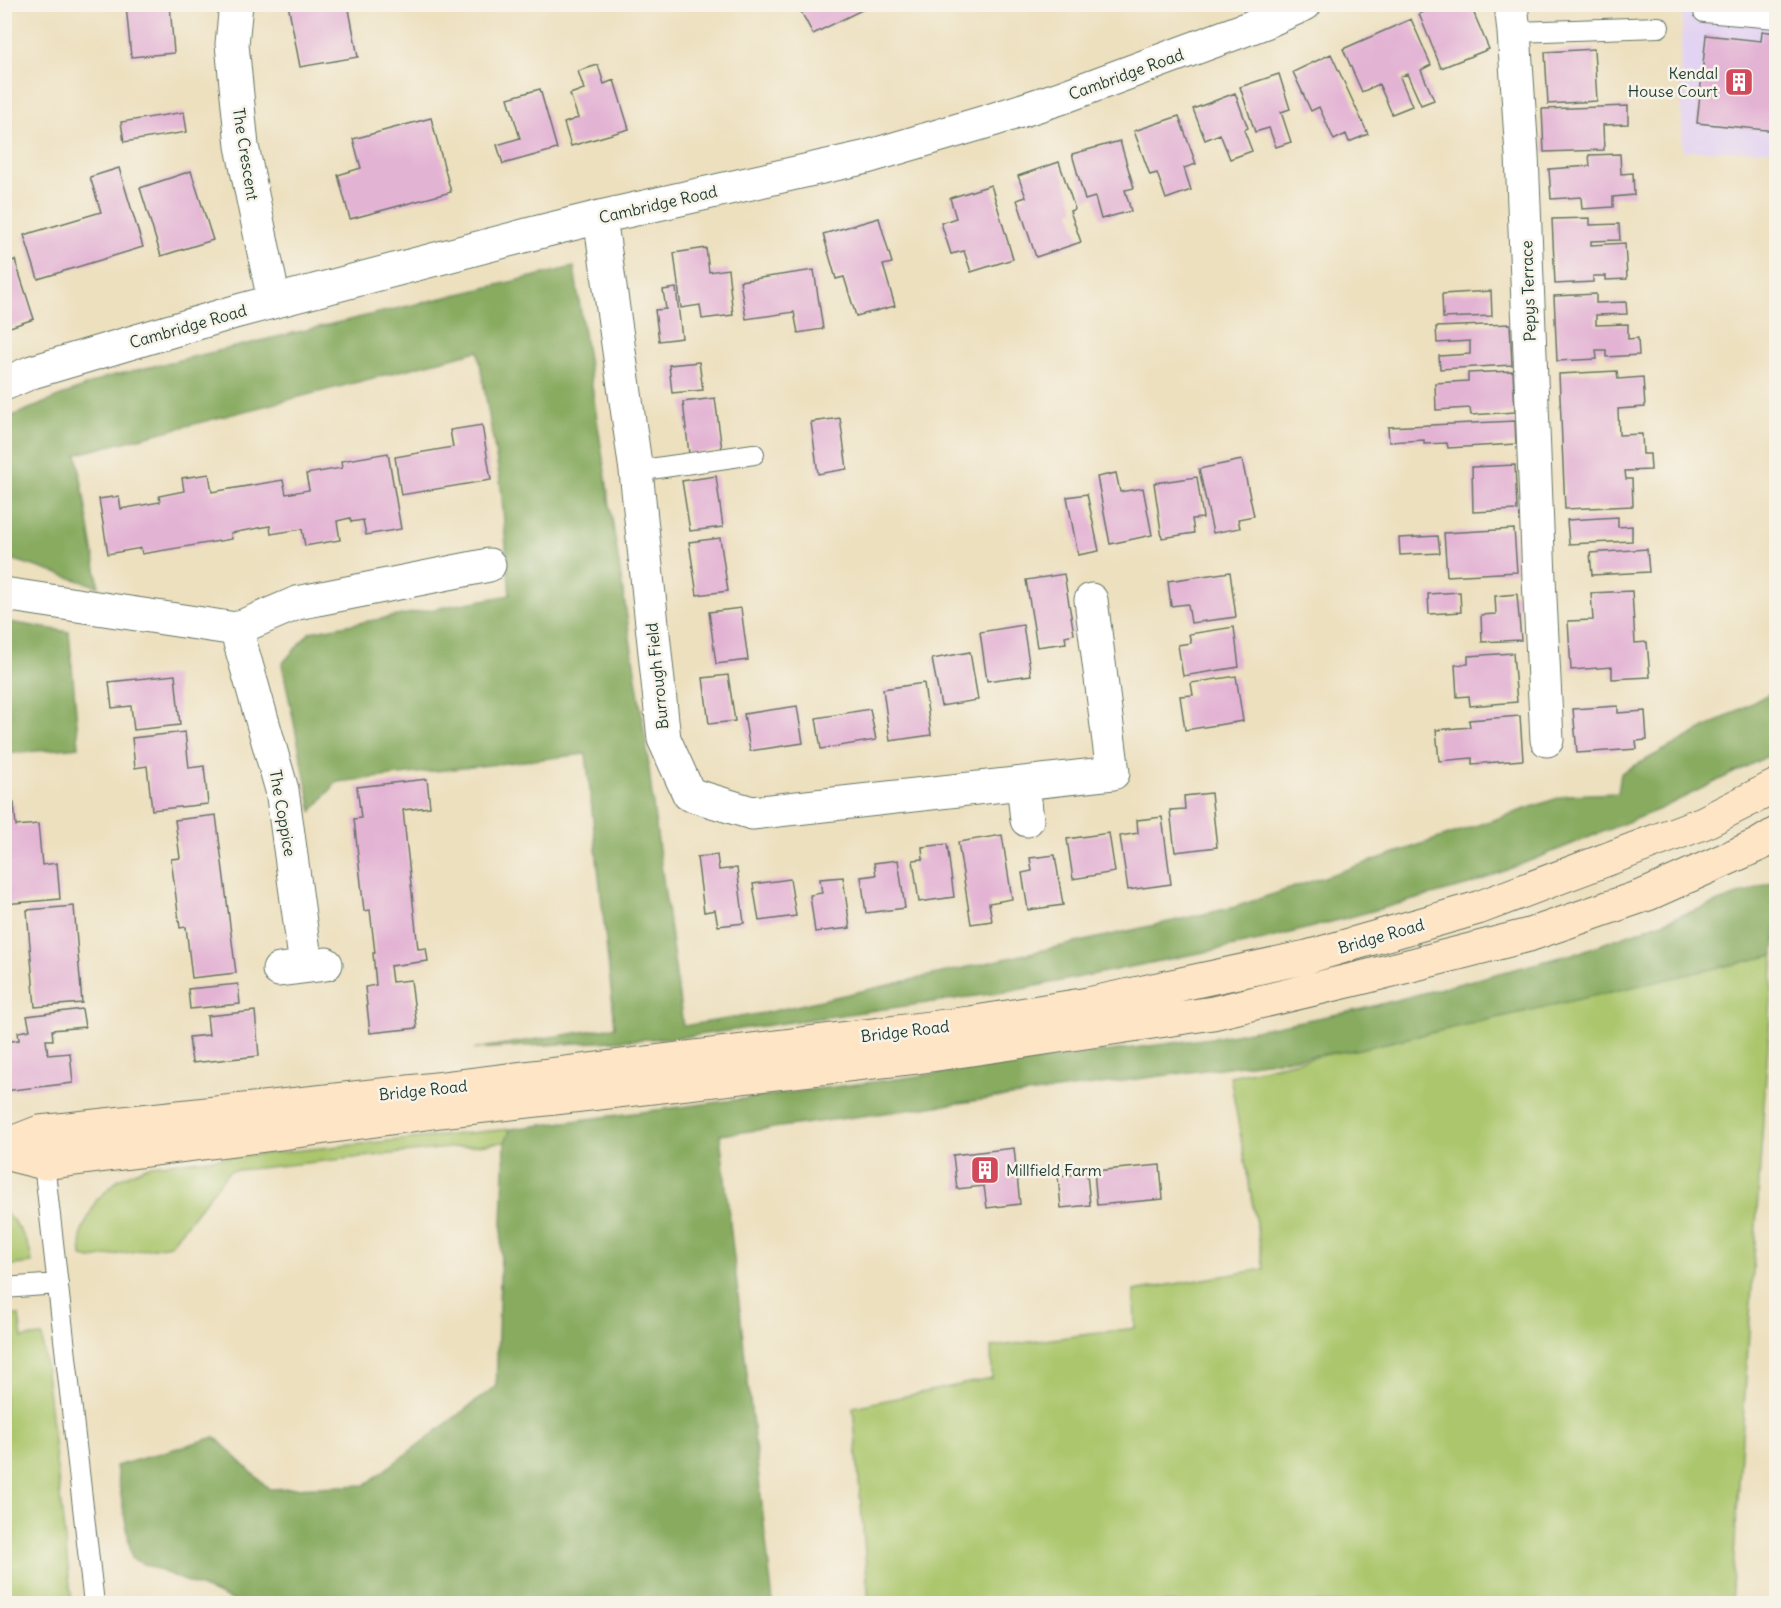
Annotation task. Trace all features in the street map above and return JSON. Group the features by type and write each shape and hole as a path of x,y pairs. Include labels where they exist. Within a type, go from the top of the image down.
{"main road":[{"name":"Bridge Road","path":"4,1146 40,1132 448,1088 970,1023 1088,1004 1307,957 1478,908 1703,823 1776,786"},
{"name":"Bridge Road","path":"4,1153 44,1162 440,1111 917,1057 1213,1013 1529,935 1648,894 1767,839"}],"street":[{"name":"The Crescent","path":"236,4 232,44 242,146 274,301"},
{"name":"Cambridge Road","path":"4,384 43,369 274,301 600,217 867,157 1070,94 1265,22 1305,4"},
{"name":"Pepys Terrace","path":"1513,18 1523,166 1532,578 1547,740"},
{"name":"Burrough Field","path":"600,217 636,471 664,739 689,794 752,813 1113,773 1091,600"},
{"path":"4,594 236,629 297,603 489,565"},
{"name":"The Coppice","path":"236,629 282,790 304,966"},
{"path":"1023,783 1027,820"}],"lane":[{"path":"1704,4 1704,12 1776,18"},
{"path":"1513,18 1659,27"},
{"path":"636,471 754,454"},
{"path":"44,1162 94,1604"},
{"path":"4,1288 58,1284"}],"shaded area":[{"path":"1683,5 1776,5 1776,150 1683,151 1680,71"}],"green space":[{"path":"574,267 647,750 683,1026 764,1013 1235,907 1567,795 1618,793 1621,773 1776,690 1776,752 1660,809 1469,885 1264,940 1011,991 684,1037 474,1049 615,1027 586,754 337,782 312,811 282,664 310,632 510,595 501,486 478,351 77,454 99,587 5,557 5,419 107,377"},
{"path":"9,622 69,632 79,747 5,754 4,626"},
{"path":"1776,881 1774,955 1355,1050 720,1135 773,1603 239,1603 132,1559 116,1466 215,1437 269,1489 365,1485 496,1386 505,1142 511,1129 1219,1037 1358,1010 1580,952"},
{"path":"1774,955 1731,1603 869,1603 853,1407 992,1378 991,1347 1135,1328 1134,1291 1264,1269 1230,1076"},
{"path":"511,1129 505,1142 229,1171 170,1245 91,1259 82,1257 81,1233 96,1201 119,1179 151,1165"},
{"path":"4,1211 23,1235 32,1263 5,1266"},
{"path":"19,1315 22,1338 42,1336 72,1603 5,1603 4,1316"}],"building":[{"path":"288,4 348,4 358,57 300,67"},
{"path":"797,4 864,4 866,8 813,34"},
{"path":"1455,4 1470,4 1489,49 1441,68 1419,14 1440,5 1442,10"},
{"path":"126,5 170,5 174,53 131,57"},
{"path":"1411,19 1431,65 1421,70 1434,100 1421,105 1407,74 1400,77 1412,106 1392,114 1379,84 1362,92 1343,49"},
{"name":"Kendal House Court","path":"1762,31 1776,33 1776,131 1697,123 1706,35 1761,41"},
{"path":"1594,49 1597,101 1548,104 1545,52"},
{"path":"1331,54 1368,134 1349,142 1346,134 1334,140 1319,107 1311,111 1293,72"},
{"path":"598,65 604,84 614,80 629,129 571,146 564,123 578,118 570,94 584,89 578,71"},
{"path":"1279,74 1290,109 1281,112 1291,142 1276,147 1269,128 1255,132 1240,87"},
{"path":"540,89 557,149 503,164 497,145 520,138 508,98"},
{"path":"1235,93 1248,128 1244,130 1252,151 1230,159 1220,134 1205,140 1193,109"},
{"path":"1628,106 1628,124 1603,125 1604,150 1544,152 1542,109"},
{"path":"184,112 187,132 124,142 121,122"},
{"path":"1179,116 1196,164 1184,168 1191,190 1166,199 1157,173 1150,175 1134,131"},
{"path":"431,118 451,192 350,219 338,175 361,168 353,139"},
{"path":"1120,141 1134,188 1125,190 1131,211 1101,219 1095,197 1085,200 1072,154"},
{"path":"1620,154 1621,174 1633,173 1634,195 1613,197 1613,207 1582,209 1581,197 1551,199 1549,169 1590,166 1589,155"},
{"path":"1059,162 1075,209 1070,211 1081,242 1036,257 1017,200 1026,197 1018,176"},
{"path":"119,168 143,247 38,279 24,235 101,212 90,177"},
{"path":"191,171 213,240 161,256 140,188"},
{"path":"991,185 1013,259 971,272 964,251 951,254 941,223 956,218 950,198"},
{"path":"879,218 892,263 883,265 895,306 856,316 844,277 836,279 823,234"},
{"path":"1590,218 1590,225 1619,224 1620,240 1591,241 1591,245 1625,243 1627,279 1606,280 1606,276 1593,276 1593,282 1555,284 1552,219"},
{"path":"706,248 709,272 728,269 733,315 702,319 700,305 681,308 674,253"},
{"path":"15,260 34,319 4,329 4,263"},
{"path":"814,270 823,329 798,333 794,312 746,319 740,281"},
{"path":"676,288 682,338 659,341 655,310 666,309 663,290"},
{"path":"1491,291 1492,316 1443,318 1442,294"},
{"path":"1596,294 1596,303 1626,302 1627,314 1596,315 1596,325 1628,324 1628,339 1638,338 1639,355 1606,357 1606,350 1596,350 1597,359 1557,361 1554,296"},
{"path":"1510,324 1512,365 1440,369 1439,356 1470,354 1470,341 1437,343 1436,327"},
{"path":"699,362 703,390 672,393 669,365"},
{"path":"1513,371 1515,412 1471,415 1470,408 1436,410 1435,383 1468,381 1468,373"},
{"path":"1617,371 1618,379 1643,377 1645,407 1618,409 1619,435 1642,434 1643,454 1650,454 1651,470 1625,471 1626,479 1632,479 1633,506 1565,509 1559,374"},
{"path":"715,398 722,450 689,454 683,402"},
{"path":"840,418 847,469 818,474 811,422"},
{"path":"1515,421 1516,444 1448,448 1447,443 1424,444 1424,440 1389,442 1388,427"},
{"path":"482,425 491,480 401,495 395,457 453,447 450,430"},
{"path":"388,453 401,529 366,535 363,520 351,522 350,518 337,521 340,540 305,546 302,529 271,534 270,526 231,533 232,539 142,554 141,548 108,554 99,499 119,496 121,509 160,502 159,496 184,491 182,478 209,474 212,492 283,480 286,494 309,490 306,474 342,468 341,461"},
{"path":"1242,460 1254,516 1238,519 1240,528 1213,533 1199,469"},
{"path":"1515,465 1517,510 1473,512 1472,467"},
{"path":"1116,473 1120,492 1143,488 1152,535 1110,544 1097,477"},
{"path":"716,476 723,527 690,531 682,481"},
{"path":"1197,477 1203,518 1192,519 1194,533 1162,538 1154,483"},
{"path":"1087,494 1099,551 1078,555 1067,497"},
{"path":"1618,517 1618,527 1632,526 1632,541 1569,544 1567,520"},
{"path":"1514,529 1517,572 1447,576 1444,533"},
{"path":"1438,536 1440,553 1400,555 1399,538"},
{"path":"720,538 728,591 697,595 689,542"},
{"path":"1647,549 1649,572 1592,575 1590,553"},
{"path":"1230,572 1236,617 1191,623 1188,604 1171,606 1168,581"},
{"path":"1064,574 1074,634 1065,636 1066,643 1037,647 1026,580"},
{"path":"1632,591 1635,643 1647,642 1650,677 1612,679 1612,667 1571,670 1568,621 1593,620 1591,593"},
{"path":"1460,592 1461,612 1429,614 1428,594"},
{"path":"1517,594 1521,640 1482,642 1481,615 1496,614 1495,596"},
{"path":"741,608 748,660 716,664 709,612"},
{"path":"1023,625 1031,675 987,681 980,632"},
{"path":"1234,627 1239,667 1183,676 1178,645 1191,643 1189,634"},
{"path":"970,652 978,700 941,706 932,659"},
{"path":"1513,653 1517,702 1470,706 1469,696 1457,697 1455,665 1468,664 1468,656"},
{"path":"175,675 180,725 134,730 131,706 112,708 109,682"},
{"path":"728,675 735,721 709,724 703,678"},
{"path":"1236,676 1243,721 1185,730 1180,696 1193,695 1191,683"},
{"path":"924,683 931,735 890,741 883,689"},
{"path":"797,706 803,743 750,751 744,714"},
{"path":"1618,706 1618,713 1645,711 1647,740 1636,741 1637,749 1577,753 1573,709"},
{"path":"870,709 876,740 821,749 816,718"},
{"path":"1520,716 1523,760 1472,764 1472,758 1439,761 1436,730 1470,727 1469,720"},
{"path":"185,732 189,768 204,766 208,804 152,810 147,766 135,768 132,738"},
{"path":"427,779 430,807 403,810 418,949 426,948 428,961 390,966 392,982 411,980 417,1028 370,1033 365,987 376,985 373,953 375,953 370,910 364,911 354,819 361,818 357,787"},
{"path":"1211,793 1217,847 1175,852 1170,810 1185,809 1184,796"},
{"path":"14,803 16,826 38,824 42,865 57,863 60,899 4,904 4,804"},
{"path":"216,815 236,973 192,978 186,927 180,928 171,859 180,858 175,820"},
{"path":"1162,817 1171,884 1128,890 1120,836 1138,833 1137,820"},
{"path":"1109,833 1115,872 1073,879 1067,839"},
{"path":"1002,835 1012,899 989,903 992,921 971,924 958,842"},
{"path":"947,844 954,897 919,902 913,860 923,859 922,847"},
{"path":"717,855 719,870 737,868 744,923 718,926 715,910 704,912 697,857"},
{"path":"1055,855 1063,905 1028,910 1022,873 1032,871 1030,858"},
{"path":"898,860 905,908 866,913 861,877 876,875 874,863"},
{"path":"843,877 850,928 815,932 810,895 822,893 820,879"},
{"path":"790,879 796,916 759,921 753,884"},
{"path":"74,906 82,1003 35,1007 27,910"},
{"path":"238,984 240,1004 190,1009 188,989"},
{"path":"82,1009 85,1027 52,1030 53,1040 46,1040 48,1055 70,1053 73,1083 4,1091 4,1042 19,1040 18,1032 30,1030 27,1016"},
{"path":"255,1011 259,1056 192,1063 189,1037 209,1035 207,1016"},
{"name":"Millfield Farm","path":"1014,1148 1020,1204 987,1208 984,1186 957,1189 953,1155"},
{"path":"1160,1165 1163,1199 1097,1205 1094,1171"},
{"path":"1087,1173 1090,1205 1061,1208 1058,1176"}],"place":[{"name":"Kendal House Court","path":"1739,82"},
{"name":"Millfield Farm","path":"985,1170"}]}
